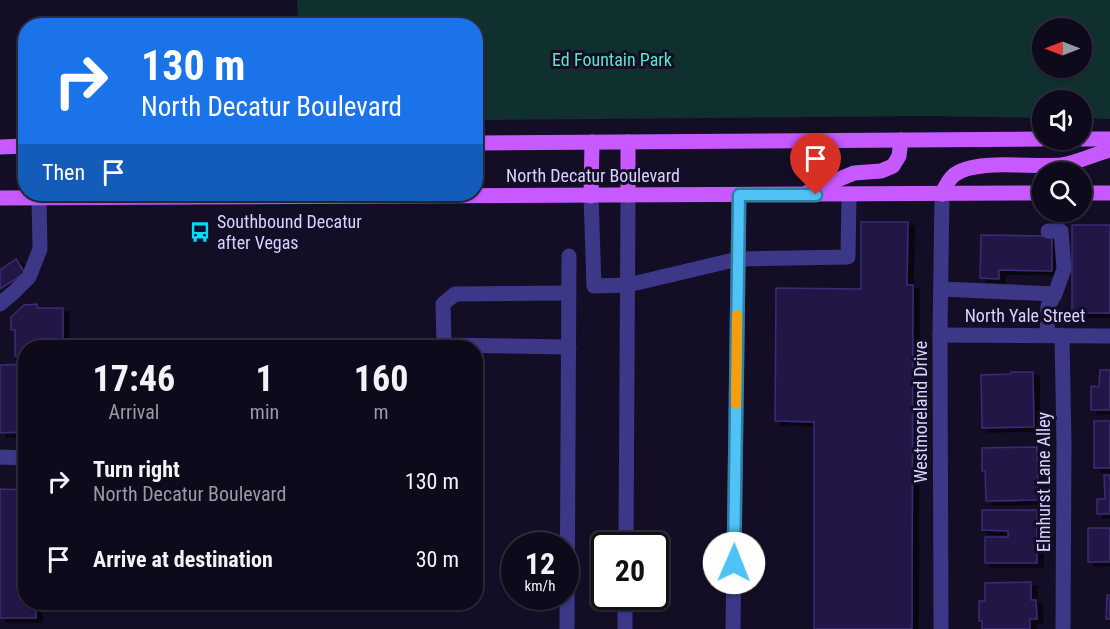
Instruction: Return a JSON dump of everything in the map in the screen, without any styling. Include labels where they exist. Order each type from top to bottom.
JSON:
[{"type":"main road","name":"North Decatur Boulevard","points":[[483,143],[1032,139]]},
{"type":"main road","points":[[1092,139],[1110,139]]},
{"type":"main road","points":[[800,195],[854,173],[881,171],[892,166],[899,156],[901,140]]},
{"type":"main road","points":[[591,196],[592,142]]},
{"type":"main road","points":[[628,142],[628,195]]},
{"type":"main road","points":[[0,147],[18,146]]},
{"type":"main road","points":[[942,194],[948,181],[956,174],[970,168],[1062,165],[1110,150]]},
{"type":"main road","name":"North Decatur Boulevard","points":[[483,196],[1032,193]]},
{"type":"main road","points":[[1092,193],[1110,193]]},
{"type":"main road","name":"North Decatur Boulevard","points":[[0,198],[18,198]]},
{"type":"street","name":"Westmoreland Drive","points":[[941,629],[942,194]]},
{"type":"street","points":[[626,532],[628,195]]},
{"type":"street","points":[[733,629],[739,195]]},
{"type":"street","points":[[591,196],[594,286],[628,285],[738,259],[848,257],[849,195]]},
{"type":"street","points":[[0,304],[29,277],[40,249],[39,201]]},
{"type":"street","name":"Elmhurst Lane Alley","points":[[1048,231],[1061,231],[1064,269],[1048,306],[1055,335],[1064,446],[1063,629]]},
{"type":"street","points":[[567,629],[569,256]]},
{"type":"street","points":[[940,289],[1055,294]]},
{"type":"street","points":[[444,340],[443,304],[455,294],[568,293]]},
{"type":"street","name":"North Yale Street","points":[[940,335],[1110,336]]},
{"type":"street","points":[[483,346],[568,347]]},
{"type":"street","points":[[0,458],[18,458]]},
{"type":"street","points":[[625,610],[625,629]]},
{"type":"green space","name":"Ed Fountain Park","points":[[297,0],[1110,0],[1110,119],[1092,118],[1092,90],[1032,90],[1032,118],[925,116],[483,120],[483,18],[298,18]]},
{"type":"building","points":[[861,222],[908,222],[907,285],[913,285],[912,629],[814,629],[814,422],[775,421],[776,288],[861,289]]},
{"type":"building","points":[[1072,225],[1110,225],[1110,313],[1072,313]]},
{"type":"building","points":[[981,235],[1052,236],[1052,271],[999,270],[999,279],[980,278]]},
{"type":"building","points":[[16,259],[25,273],[0,289],[0,270]]},
{"type":"building","points":[[37,304],[37,308],[63,308],[63,340],[18,340],[18,356],[15,356],[15,330],[11,330],[11,317],[24,305]]},
{"type":"building","points":[[18,364],[18,432],[0,433],[0,365]]},
{"type":"building","points":[[1100,370],[1110,370],[1110,410],[1091,410],[1091,386],[1099,387]]},
{"type":"building","points":[[1011,372],[1033,372],[1034,427],[982,428],[981,375],[1011,374]]},
{"type":"building","points":[[1094,421],[1110,421],[1110,468],[1094,468]]},
{"type":"building","points":[[1037,447],[1038,500],[986,501],[982,448]]},
{"type":"building","points":[[1104,475],[1110,475],[1110,514],[1097,514],[1097,499],[1105,499]]},
{"type":"building","points":[[0,489],[18,490],[18,610],[36,610],[36,618],[0,618]]},
{"type":"building","points":[[982,510],[1037,510],[1037,563],[985,563],[985,537],[1008,537],[1008,531],[982,530]]},
{"type":"building","points":[[1088,528],[1110,528],[1110,562],[1088,562]]},
{"type":"building","points":[[1031,582],[1031,600],[1036,600],[1037,619],[1030,619],[1030,629],[982,629],[982,621],[979,621],[979,601],[985,601],[985,583]]},
{"type":"building","points":[[1107,595],[1110,595],[1110,619],[1106,619]]},
{"type":"slow traffic","points":[[736,404],[737,315]]},
{"type":"place","name":"Southbound Decatur after Vegas","points":[[200,232]]},
{"type":"route","points":[[734,563],[739,195],[816,195]]}]
